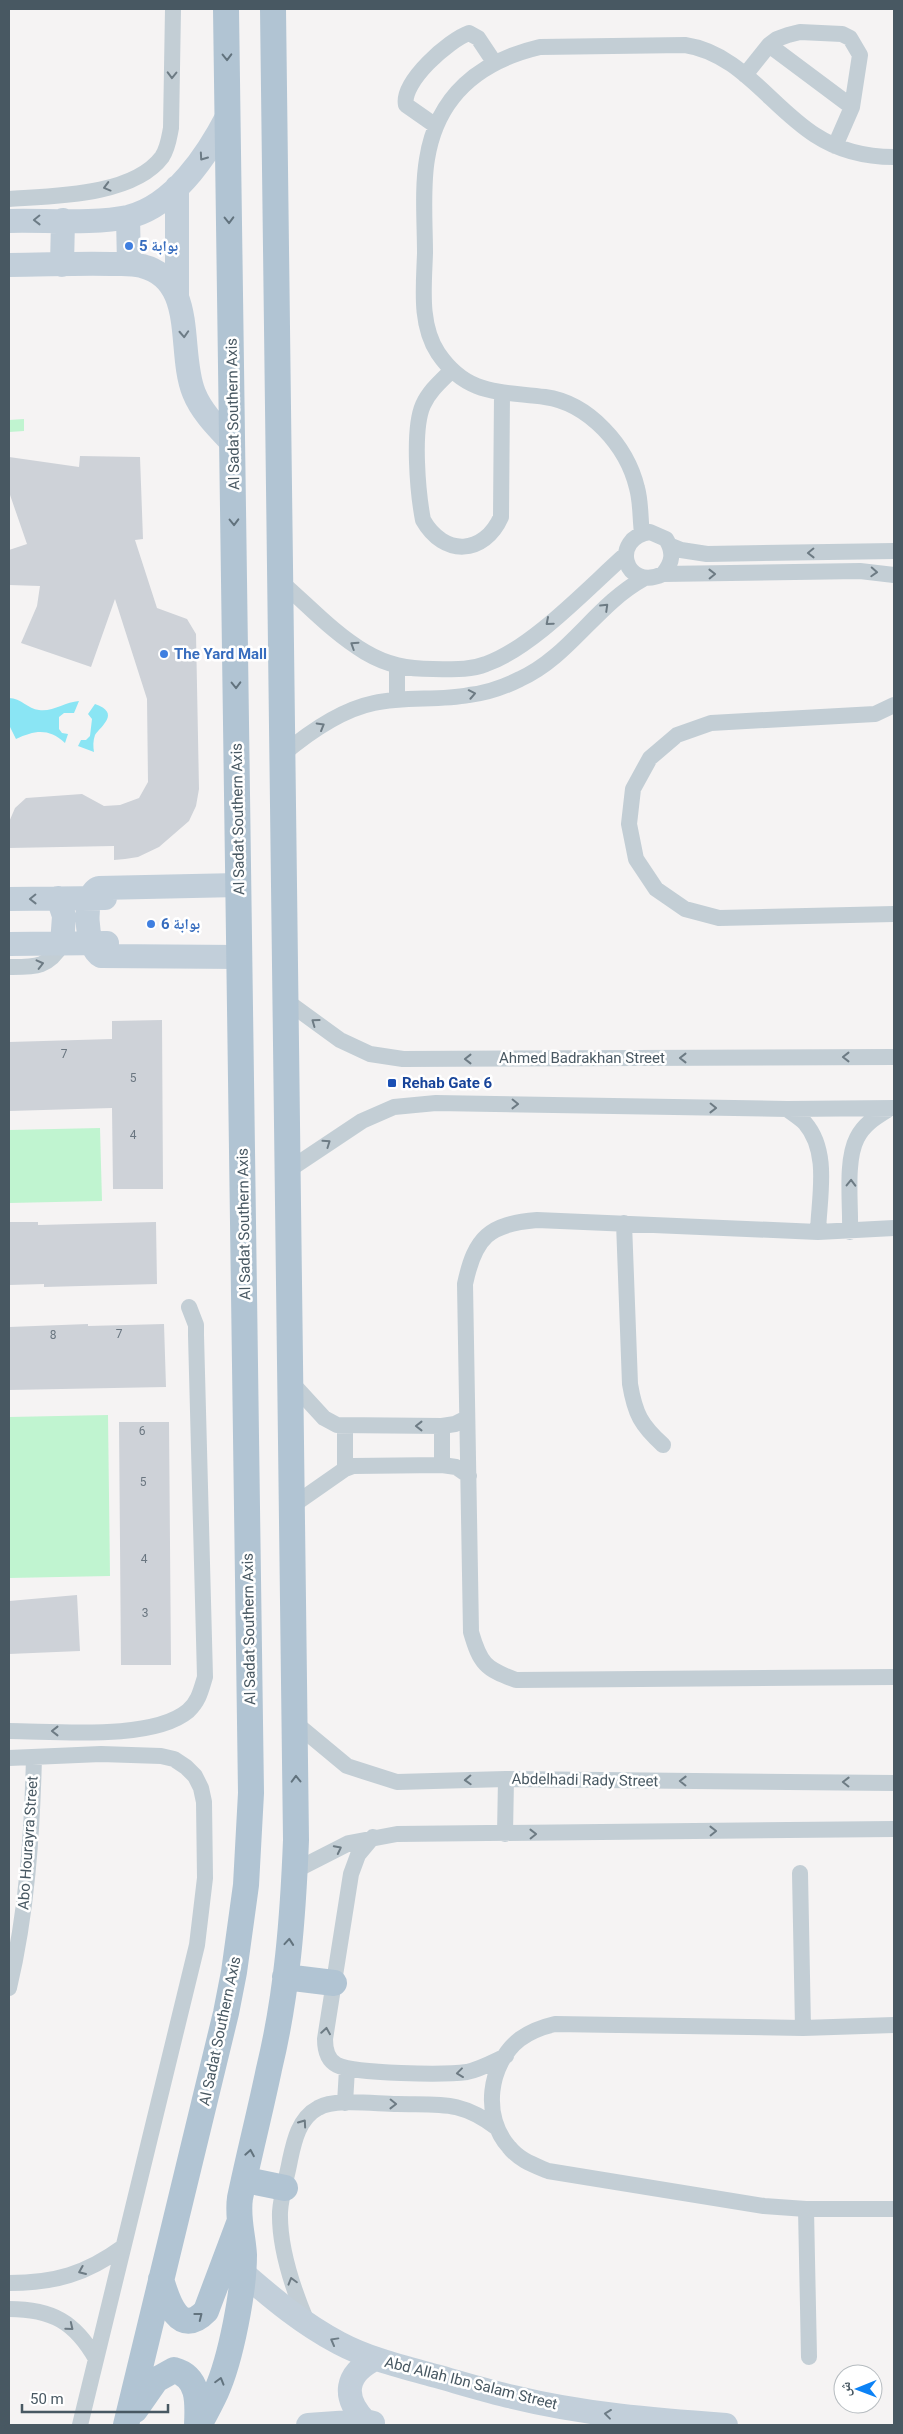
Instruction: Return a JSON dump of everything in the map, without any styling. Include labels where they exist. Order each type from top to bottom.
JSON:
[{"type":"main road","name":"Al Sadat Southern Axis","points":[[126,2425],[226,2013],[240,1932],[249,1839],[250,1765],[240,949],[226,9]]},
{"type":"main road","points":[[198,2425],[217,2390],[227,2356],[242,2272],[244,2255],[239,2223],[240,2200],[246,2180],[255,2125],[270,2069],[285,1977],[294,1871],[292,1506],[273,9]]},
{"type":"main road","points":[[285,1977],[334,1983]]},
{"type":"main road","points":[[246,2180],[285,2188]]},
{"type":"main road","points":[[161,2279],[171,2310],[185,2321],[193,2321],[200,2317],[206,2311],[239,2223]]},
{"type":"main road","points":[[126,2425],[144,2395],[156,2380],[174,2370],[182,2372],[192,2382],[196,2391],[198,2425]]},
{"type":"street","points":[[9,199],[93,191],[123,183],[151,168],[168,145],[171,128],[174,9]]},
{"type":"street","points":[[745,75],[769,45],[777,39],[800,32],[842,34],[850,38],[860,54],[852,107],[835,146]]},
{"type":"street","points":[[436,126],[406,105],[406,95],[421,70],[440,50],[469,33],[478,38],[494,62]]},
{"type":"street","points":[[642,533],[637,488],[628,463],[613,440],[594,420],[572,405],[547,397],[502,394],[471,384],[452,370],[438,352],[428,332],[424,305],[426,161],[436,126],[449,103],[465,84],[494,62],[516,52],[540,47],[685,45],[709,51],[745,75],[814,134],[835,146],[861,154],[894,157]]},
{"type":"street","points":[[769,45],[852,107]]},
{"type":"street","points":[[9,221],[101,220],[128,217],[157,203],[177,187],[208,150],[228,115]]},
{"type":"street","points":[[177,187],[177,295],[183,318],[186,361],[194,395],[210,418],[233,444]]},
{"type":"street","points":[[128,217],[128,264]]},
{"type":"street","points":[[62,220],[62,264]]},
{"type":"street","points":[[9,265],[128,264],[151,268],[161,275],[177,295]]},
{"type":"street","points":[[452,370],[430,392],[423,405],[418,420],[417,440],[423,520],[429,532],[439,541],[451,546],[464,547],[476,545],[496,529],[501,517],[502,394]]},
{"type":"street","points":[[642,533],[659,534],[670,546],[673,556],[670,566],[663,574],[654,579],[643,579],[634,574],[628,565],[626,555],[628,546],[633,538],[642,533]]},
{"type":"street","points":[[670,546],[681,550],[708,554],[894,551]]},
{"type":"street","points":[[280,581],[348,641],[398,668],[469,668],[507,655],[527,642],[626,555]]},
{"type":"street","points":[[663,574],[860,571],[894,575]]},
{"type":"street","points":[[282,755],[303,737],[353,710],[374,703],[397,700],[468,696],[495,689],[545,665],[610,602],[643,579]]},
{"type":"street","points":[[397,700],[398,668]]},
{"type":"street","points":[[445,669],[445,697]]},
{"type":"street","points":[[894,705],[875,714],[711,723],[677,735],[650,758],[633,789],[628,824],[636,859],[656,888],[685,909],[719,918],[894,914]]},
{"type":"street","points":[[91,944],[87,921],[90,898],[95,889],[103,887],[239,890]]},
{"type":"street","points":[[9,967],[40,965],[49,962],[56,956],[62,944],[65,926],[58,898]]},
{"type":"street","points":[[9,899],[90,898]]},
{"type":"street","points":[[9,944],[91,944],[240,949]]},
{"type":"street","name":"Ahmed Badrakhan Street","points":[[285,1000],[340,1040],[370,1054],[403,1059],[894,1057]]},
{"type":"street","points":[[287,1171],[362,1121],[394,1107],[436,1103],[787,1109],[892,1108]]},
{"type":"street","points":[[850,1232],[851,1160],[857,1138],[871,1120],[892,1108]]},
{"type":"street","points":[[787,1109],[805,1122],[816,1141],[821,1160],[818,1232]]},
{"type":"street","points":[[894,1228],[850,1232],[818,1232],[624,1223],[510,1222],[486,1236],[471,1258],[465,1284],[471,1632],[477,1655],[494,1672],[516,1680],[894,1677]]},
{"type":"street","points":[[624,1223],[630,1384],[634,1408],[646,1429],[663,1445]]},
{"type":"street","points":[[9,1731],[102,1731],[151,1728],[170,1721],[188,1711],[200,1697],[204,1677],[196,1335],[189,1307]]},
{"type":"street","points":[[290,1382],[324,1418],[344,1426],[442,1426],[455,1424],[467,1418]]},
{"type":"street","points":[[344,1426],[345,1469]]},
{"type":"street","points":[[442,1426],[442,1464]]},
{"type":"street","points":[[292,1506],[345,1469],[353,1466],[442,1464],[456,1467],[469,1476]]},
{"type":"street","name":"Abdelhadi Rady Street","points":[[294,1722],[347,1766],[397,1782],[506,1779],[894,1783]]},
{"type":"street","points":[[101,1754],[102,1731]]},
{"type":"street","points":[[9,1758],[101,1754],[161,1756],[174,1759],[195,1776],[201,1788],[204,1802],[205,1878],[197,1945],[80,2425]]},
{"type":"street","name":"Abo Hourayra Street","points":[[9,1988],[24,1902],[32,1832],[34,1757]]},
{"type":"street","points":[[505,1834],[506,1779]]},
{"type":"street","points":[[294,1871],[349,1844],[373,1837],[397,1834],[894,1829]]},
{"type":"street","points":[[373,1837],[358,1855],[351,1874],[325,2048],[332,2062],[347,2068],[449,2074],[469,2071],[506,2056]]},
{"type":"street","points":[[800,1873],[803,2028]]},
{"type":"street","points":[[894,2025],[803,2028],[555,2024],[530,2033],[518,2040],[506,2056],[494,2078],[491,2104],[497,2128],[509,2148],[527,2163],[548,2171],[764,2206],[806,2209],[894,2209]]},
{"type":"street","points":[[345,2103],[347,2068]]},
{"type":"street","points":[[309,2326],[300,2305],[286,2259],[280,2212],[293,2144],[304,2122],[318,2108],[328,2104],[446,2105],[465,2108],[482,2116],[497,2128]]},
{"type":"street","points":[[806,2209],[809,2357]]},
{"type":"street","points":[[9,2283],[53,2280],[78,2273],[102,2262],[123,2247]]},
{"type":"street","name":"Abd Allah Ibn Salam Street","points":[[242,2272],[281,2307],[309,2326],[341,2344],[375,2359],[541,2403],[651,2420],[726,2425]]},
{"type":"street","points":[[9,2309],[28,2309],[49,2313],[69,2324],[85,2340],[96,2360]]},
{"type":"street","points":[[372,2423],[354,2409],[349,2394],[352,2379],[361,2366],[375,2359]]},
{"type":"street","points":[[308,2425],[372,2423]]},
{"type":"green space","points":[[24,419],[24,431],[9,432],[9,420]]},
{"type":"green space","points":[[100,1128],[102,1201],[9,1203],[9,1130]]},
{"type":"green space","points":[[108,1415],[110,1576],[9,1578],[9,1417]]},
{"type":"water","points":[[9,698],[13,698],[31,708],[44,710],[79,701],[74,713],[64,713],[59,717],[59,729],[62,733],[68,734],[65,743],[53,735],[42,732],[36,732],[16,739],[9,725]]},
{"type":"water","points":[[95,704],[107,711],[108,715],[104,724],[95,735],[94,752],[78,746],[81,740],[86,740],[90,736],[92,719],[88,714]]},
{"type":"building","name":"The Yard Mall","points":[[80,456],[140,457],[143,539],[135,540],[157,608],[187,619],[196,634],[199,789],[196,806],[189,821],[159,847],[138,857],[125,859],[114,860],[114,846],[9,848],[9,822],[15,808],[26,798],[82,794],[104,806],[120,805],[139,798],[148,782],[147,699],[115,599],[91,667],[21,643],[37,606],[40,586],[9,585],[9,550],[27,544],[9,492],[9,457],[79,467]]},
{"type":"building","points":[[162,1020],[163,1189],[113,1189],[112,1108],[9,1111],[9,1042],[112,1039],[112,1021]]},
{"type":"building","points":[[9,1222],[38,1222],[38,1225],[156,1222],[157,1284],[44,1287],[44,1284],[9,1285]]},
{"type":"building","points":[[88,1324],[88,1326],[164,1324],[166,1387],[9,1390],[9,1327]]},
{"type":"building","points":[[119,1422],[169,1422],[171,1665],[121,1665]]},
{"type":"building","points":[[77,1595],[80,1651],[9,1654],[9,1601]]},
{"type":"place","name":"بوابة 5","points":[[129,246]]},
{"type":"place","name":"The Yard Mall","points":[[164,654]]},
{"type":"place","name":"بوابة 6","points":[[151,924]]},
{"type":"place","name":"Rehab Gate 6","points":[[392,1083]]}]
